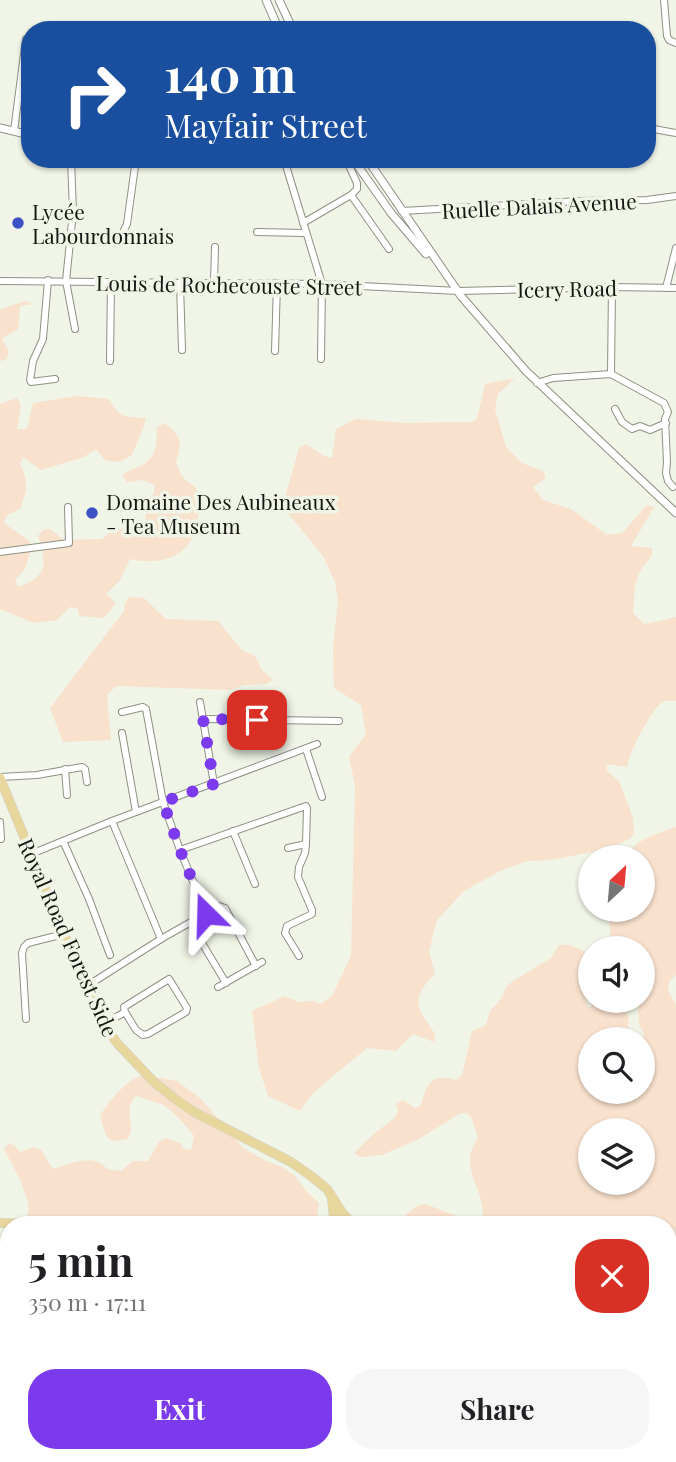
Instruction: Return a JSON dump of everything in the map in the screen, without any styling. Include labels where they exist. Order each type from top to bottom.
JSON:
[{"type":"main road","name":"Royal Road Forest Side","points":[[0,777],[64,934],[104,1024],[117,1043],[154,1082],[194,1112],[291,1162],[319,1182],[347,1216]]},
{"type":"main road","points":[[331,1197],[334,1216]]},
{"type":"street","points":[[266,0],[275,21]]},
{"type":"street","points":[[279,0],[289,21]]},
{"type":"street","points":[[664,0],[667,36],[675,43]]},
{"type":"street","points":[[13,131],[21,74]]},
{"type":"street","points":[[0,128],[21,133]]},
{"type":"street","points":[[656,129],[676,133]]},
{"type":"street","points":[[71,168],[73,212],[66,281],[75,329]]},
{"type":"street","points":[[123,232],[127,224],[136,168]]},
{"type":"street","points":[[287,168],[321,284],[321,359]]},
{"type":"street","points":[[303,223],[357,189],[350,168]]},
{"type":"street","points":[[359,168],[391,213],[450,281]]},
{"type":"street","points":[[373,168],[457,291],[537,383],[676,513]]},
{"type":"street","points":[[351,195],[389,248]]},
{"type":"street","name":"Ruelle Dalais Avenue","points":[[402,211],[647,200],[676,196]]},
{"type":"street","points":[[257,232],[306,233]]},
{"type":"street","points":[[214,283],[215,247]]},
{"type":"street","points":[[666,288],[676,248]]},
{"type":"street","points":[[48,280],[43,339],[33,361],[30,380],[55,379]]},
{"type":"street","name":"Louis de Rochecouste Street","points":[[0,281],[321,284],[457,291]]},
{"type":"street","points":[[110,361],[111,282]]},
{"type":"street","points":[[180,283],[182,350]]},
{"type":"street","points":[[275,351],[277,284]]},
{"type":"street","points":[[611,374],[612,287]]},
{"type":"street","name":"Icery Road","points":[[457,291],[676,288]]},
{"type":"street","points":[[537,383],[611,374],[664,403],[668,412],[665,419],[666,473],[673,487]]},
{"type":"street","points":[[615,409],[622,422],[632,429],[640,426],[650,430],[666,423]]},
{"type":"street","points":[[0,552],[69,542],[68,507]]},
{"type":"street","points":[[200,702],[214,784]]},
{"type":"street","points":[[122,712],[143,707],[146,709],[163,802],[206,914]]},
{"type":"street","points":[[203,719],[339,721]]},
{"type":"street","points":[[122,733],[136,812]]},
{"type":"street","points":[[31,855],[112,821],[317,744]]},
{"type":"street","points":[[306,748],[322,797]]},
{"type":"street","points":[[0,777],[37,775],[84,767],[87,782]]},
{"type":"street","points":[[65,769],[67,795]]},
{"type":"street","points":[[180,850],[306,806],[305,853],[298,877],[312,911],[309,916],[285,929],[299,956]]},
{"type":"street","points":[[112,821],[161,939]]},
{"type":"street","points":[[0,822],[1,839]]},
{"type":"street","points":[[233,831],[247,855],[255,884]]},
{"type":"street","points":[[63,841],[110,955]]},
{"type":"street","points":[[288,848],[306,844]]},
{"type":"street","points":[[87,986],[219,906],[225,908],[259,964],[218,987]]},
{"type":"street","points":[[190,923],[226,983]]},
{"type":"street","points":[[26,1019],[22,953],[24,947],[28,943],[64,934]]},
{"type":"street","points":[[169,979],[187,1008],[186,1012],[143,1035],[136,1030],[125,1012],[124,1007],[169,979]]},
{"type":"street","points":[[104,1024],[125,1012]]},
{"type":"shaded area","points":[[26,301],[33,304],[20,306],[18,329],[2,338],[9,352],[6,360],[0,361],[0,309]]},
{"type":"shaded area","points":[[515,378],[498,394],[495,409],[506,447],[522,463],[543,471],[546,478],[533,487],[543,500],[571,509],[607,535],[622,533],[647,505],[654,507],[631,546],[652,548],[652,556],[636,582],[633,613],[644,624],[676,617],[676,701],[663,702],[656,709],[635,744],[627,767],[607,764],[607,771],[619,781],[633,818],[634,834],[616,845],[578,845],[578,855],[527,861],[498,872],[464,891],[437,920],[429,951],[435,974],[419,997],[420,1010],[435,1034],[434,1042],[413,1034],[396,1051],[367,1048],[314,1092],[300,1111],[268,1096],[259,1068],[252,1011],[285,996],[298,1002],[313,1001],[320,1004],[332,996],[351,956],[355,785],[349,757],[366,734],[361,705],[334,688],[333,646],[338,601],[335,582],[323,556],[287,512],[285,497],[299,448],[306,444],[332,458],[336,429],[356,419],[405,423],[471,422],[477,419],[485,384]]},
{"type":"shaded area","points":[[77,396],[109,399],[123,415],[146,418],[144,426],[132,455],[119,462],[105,460],[96,449],[84,457],[41,470],[23,457],[20,464],[26,481],[24,496],[20,509],[7,515],[4,523],[32,546],[25,569],[15,580],[18,587],[35,579],[43,568],[43,554],[38,536],[43,530],[50,529],[64,540],[102,539],[113,529],[142,531],[146,526],[145,504],[154,493],[155,485],[142,480],[127,482],[122,476],[149,460],[156,445],[157,427],[164,423],[179,440],[176,462],[180,472],[198,493],[196,528],[185,548],[176,555],[155,561],[130,559],[120,580],[106,594],[116,603],[104,618],[79,616],[78,609],[70,607],[57,620],[34,623],[0,609],[0,404],[17,398],[21,404],[17,429],[27,429],[33,403]]},
{"type":"shaded area","points":[[130,597],[144,598],[166,619],[218,621],[242,650],[255,656],[262,670],[273,680],[267,684],[244,685],[230,690],[116,686],[107,695],[111,740],[63,742],[50,708],[124,611],[125,603]]},
{"type":"shaded area","points":[[676,827],[676,975],[668,986],[676,1006],[676,1216],[483,1216],[470,1162],[478,1137],[471,1117],[466,1113],[459,1114],[419,1139],[382,1155],[360,1157],[354,1153],[395,1118],[398,1111],[396,1104],[403,1100],[415,1108],[421,1105],[432,1081],[441,1078],[456,1080],[462,1075],[472,1031],[486,1025],[490,1011],[507,986],[551,958],[559,945],[578,949],[578,1013],[626,1013],[629,1017],[628,1027],[578,1027],[578,1104],[655,1104],[655,1027],[640,1027],[639,1013],[655,1013],[655,936],[611,936],[609,922],[655,922],[655,845],[637,845]]},
{"type":"shaded area","points":[[143,1075],[177,1081],[201,1099],[243,1148],[294,1175],[319,1203],[317,1216],[27,1216],[28,1202],[4,1149],[9,1143],[20,1152],[34,1147],[41,1150],[53,1169],[89,1160],[102,1164],[107,1169],[121,1171],[133,1161],[148,1161],[159,1142],[166,1138],[180,1143],[184,1149],[191,1150],[194,1136],[179,1118],[161,1104],[139,1096],[131,1103],[131,1128],[127,1139],[112,1141],[106,1136],[100,1115],[113,1097]]},
{"type":"shaded area","points":[[425,1204],[455,1216],[406,1216],[416,1207]]},
{"type":"place","name":"Lycée Labourdonnais","points":[[18,223]]},
{"type":"place","name":"Domaine Des Aubineaux - Tea Museum","points":[[92,513]]},
{"type":"route","points":[[206,914],[163,802],[214,784],[203,719],[257,720]]}]
